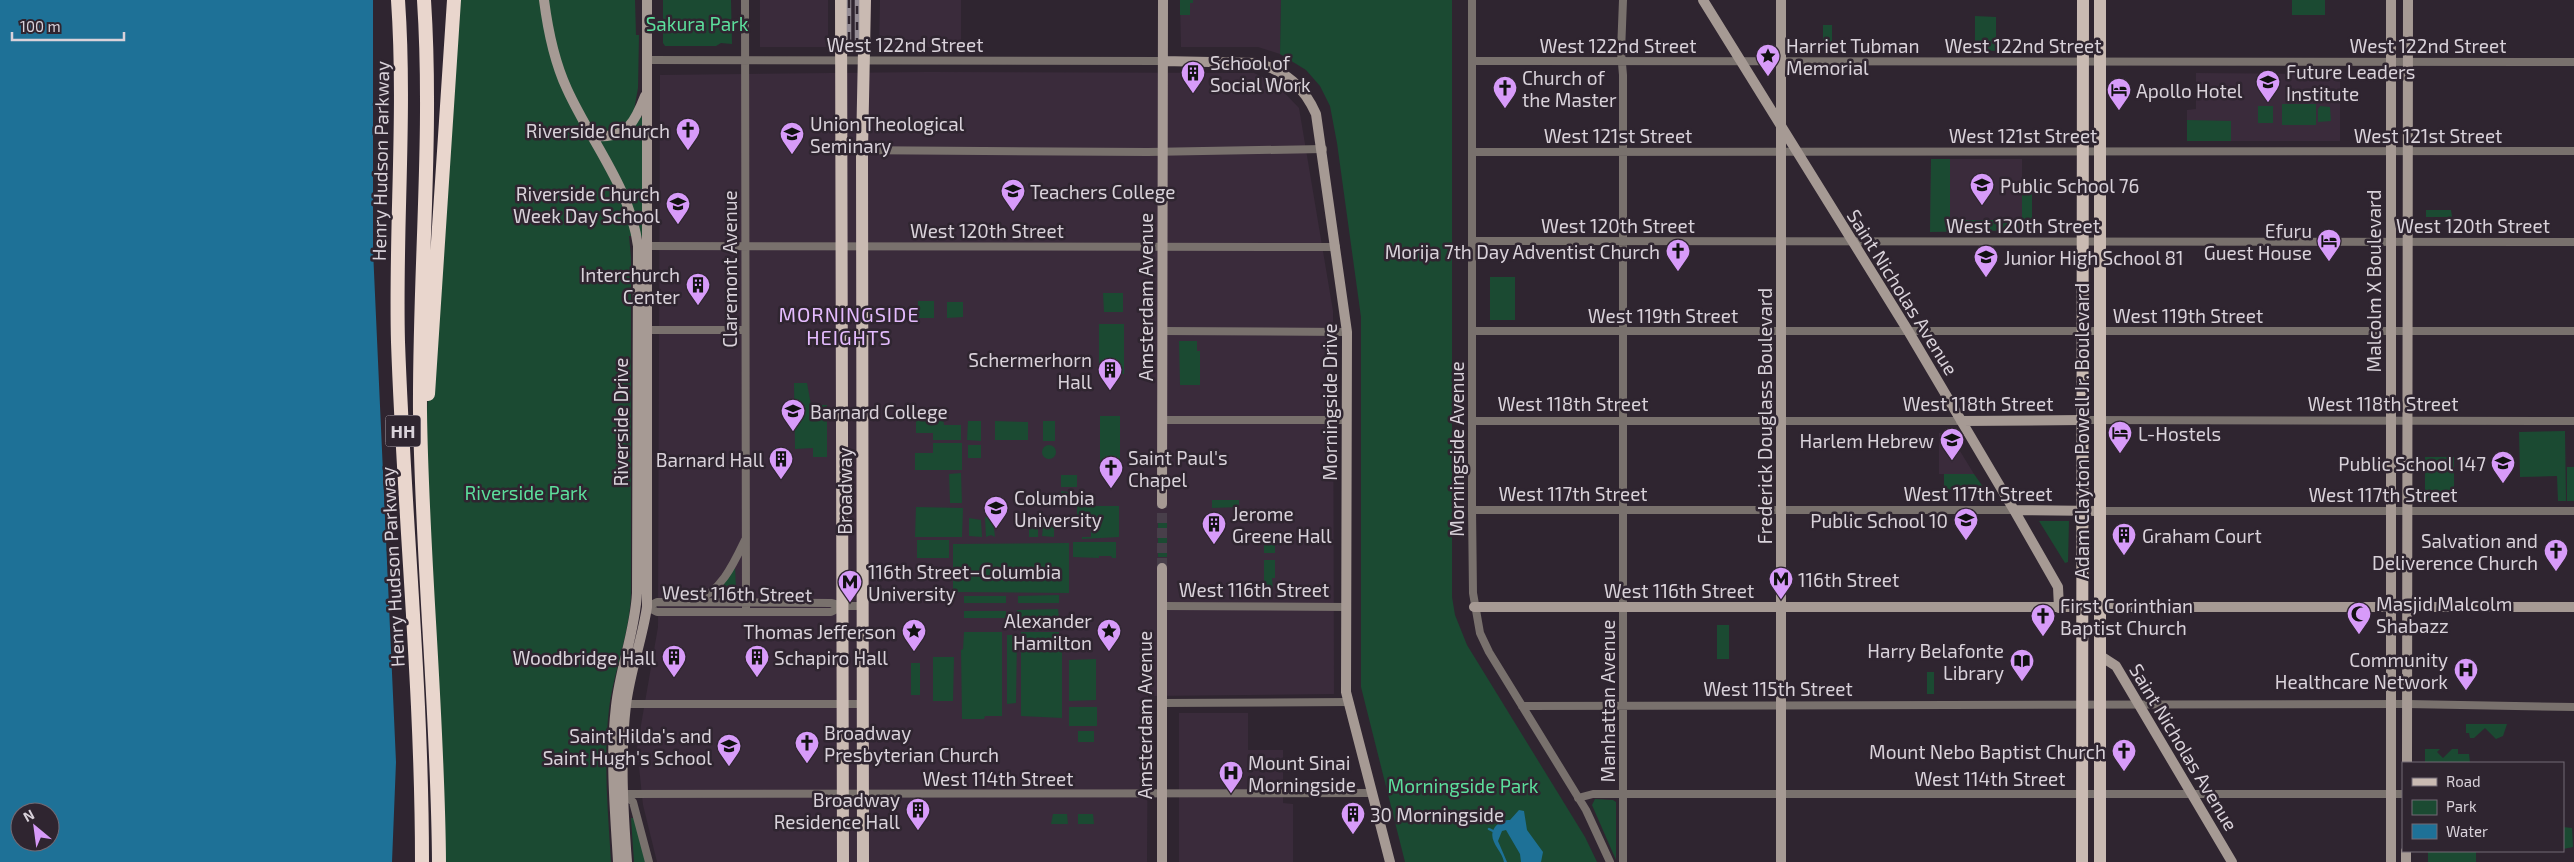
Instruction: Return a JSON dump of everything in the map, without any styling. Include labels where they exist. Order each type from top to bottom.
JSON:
[{"type":"highway","name":"Henry Hudson Parkway","points":[[398,0],[402,70],[397,260],[399,350],[418,707],[422,862]]},
{"type":"highway","name":"Henry Hudson Parkway","points":[[424,0],[428,67],[420,322],[422,482],[434,693],[439,862]]},
{"type":"highway","points":[[422,482],[451,71],[454,0]]},
{"type":"main road","name":"Riverside Drive","points":[[544,0],[550,41],[567,90],[627,199],[642,246],[647,330],[642,607],[621,704],[618,862]]},
{"type":"main road","name":"Riverside Drive","points":[[642,607],[642,246],[647,92],[647,0]]},
{"type":"main road","name":"Broadway","points":[[841,0],[843,862]]},
{"type":"main road","name":"Broadway","points":[[864,862],[862,328],[864,246],[862,150],[865,0]]},
{"type":"main road","name":"Amsterdam Avenue","points":[[1162,504],[1163,0]]},
{"type":"main road","name":"Saint Nicholas Avenue","points":[[1703,0],[1907,330],[2014,510],[2058,586],[2059,608]]},
{"type":"main road","name":"Frederick Douglass Boulevard","points":[[1781,0],[1782,862]]},
{"type":"main road","name":"Adam Clayton Powell Jr. Boulevard","points":[[2082,862],[2083,0]]},
{"type":"main road","name":"Adam Clayton Powell Jr. Boulevard","points":[[2100,0],[2100,862]]},
{"type":"main road","name":"Malcolm X Boulevard","points":[[2391,0],[2391,862]]},
{"type":"main road","name":"Malcolm X Boulevard","points":[[2407,762],[2408,0]]},
{"type":"main road","name":"Morningside Drive","points":[[1163,61],[1257,63],[1280,71],[1295,82],[1311,102],[1319,124],[1347,332],[1346,686],[1390,862]]},
{"type":"main road","points":[[587,127],[599,136],[623,132],[632,124],[647,92]]},
{"type":"main road","points":[[842,328],[862,328]]},
{"type":"main road","points":[[843,420],[862,420]]},
{"type":"main road","name":"West 118th Street","points":[[1961,421],[2082,420]]},
{"type":"main road","name":"West 117th Street","points":[[2014,510],[2100,511]]},
{"type":"main road","name":"Amsterdam Avenue","points":[[1162,568],[1162,862]]},
{"type":"main road","name":"West 116th Street","points":[[1474,607],[2574,607]]},
{"type":"main road","name":"Saint Nicholas Avenue","points":[[2100,655],[2113,662],[2232,862]]},
{"type":"main road","name":"Riverside Drive","points":[[619,795],[628,862]]},
{"type":"street","name":"Claremont Avenue","points":[[745,0],[746,612]]},
{"type":"street","name":"Morningside Avenue","points":[[1472,0],[1472,510],[1474,607],[1478,627],[1485,645],[1578,798],[1610,862]]},
{"type":"street","name":"Manhattan Avenue","points":[[1623,0],[1623,862]]},
{"type":"street","name":"West 122nd Street","points":[[647,60],[1163,61]]},
{"type":"street","name":"West 122nd Street","points":[[1472,61],[2574,62]]},
{"type":"street","points":[[842,150],[1163,151],[1323,149]]},
{"type":"street","name":"West 121st Street","points":[[1472,152],[2574,151]]},
{"type":"street","name":"West 120th Street","points":[[1472,241],[2574,242]]},
{"type":"street","name":"West 120th Street","points":[[642,246],[1336,246]]},
{"type":"street","points":[[647,330],[745,330]]},
{"type":"street","points":[[1162,330],[1347,332]]},
{"type":"street","name":"West 119th Street","points":[[1472,331],[2574,331]]},
{"type":"street","points":[[1162,420],[1346,420]]},
{"type":"street","name":"West 118th Street","points":[[2082,420],[2574,421]]},
{"type":"street","name":"West 118th Street","points":[[1472,421],[1961,421]]},
{"type":"street","name":"West 117th Street","points":[[1472,510],[2014,510]]},
{"type":"street","name":"West 117th Street","points":[[2100,511],[2574,511]]},
{"type":"street","name":"Claremont Avenue","points":[[689,602],[700,599],[720,582],[746,538]]},
{"type":"street","name":"West 116th Street","points":[[642,607],[657,602],[832,603],[843,606],[863,606]]},
{"type":"street","name":"West 116th Street","points":[[642,607],[657,612],[831,612],[843,606]]},
{"type":"street","name":"West 116th Street","points":[[1162,606],[1347,606]]},
{"type":"street","points":[[1162,703],[1349,702]]},
{"type":"street","points":[[621,704],[864,704]]},
{"type":"street","name":"West 115th Street","points":[[1522,706],[1623,704],[2407,704],[2574,707]]},
{"type":"street","name":"West 114th Street","points":[[619,795],[1372,793]]},
{"type":"street","name":"West 114th Street","points":[[1578,798],[1593,794],[2402,794]]},
{"type":"street","points":[[619,795],[633,802],[649,862]]},
{"type":"shaded area","points":[[760,0],[828,0],[828,47],[760,47]]},
{"type":"shaded area","points":[[880,0],[961,0],[961,46],[879,49]]},
{"type":"shaded area","points":[[1180,0],[1281,0],[1280,54],[1258,47],[1181,47]]},
{"type":"shaded area","name":"Columbia University","points":[[927,72],[1254,73],[1275,83],[1299,108],[1333,311],[1334,694],[1148,696],[1147,862],[657,862],[643,805],[637,748],[658,627],[660,75]]},
{"type":"shaded area","name":"Future Leaders Institute","points":[[2196,73],[2340,74],[2340,141],[2187,141],[2187,110],[2196,109]]},
{"type":"shaded area","name":"Public School 76","points":[[1931,159],[2022,159],[2022,192],[2032,192],[2032,230],[1930,232]]},
{"type":"shaded area","name":"Harlem Hebrew","points":[[1939,433],[1949,433],[1974,474],[1939,474]]},
{"type":"shaded area","name":"Mount Sinai Morningside","points":[[1179,713],[1248,713],[1248,750],[1283,750],[1283,803],[1293,804],[1293,862],[1179,862]]},
{"type":"green space","name":"Riverside Park","points":[[460,0],[635,0],[636,35],[639,35],[638,88],[633,116],[644,117],[643,237],[629,236],[631,257],[631,593],[628,623],[611,694],[607,728],[607,786],[611,862],[439,862],[422,482],[451,71],[459,29]]},
{"type":"green space","name":"Sakura Park","points":[[663,0],[731,0],[732,44],[721,43],[716,46],[665,46],[663,43]]},
{"type":"green space","points":[[1180,0],[1193,0],[1193,3],[1190,3],[1190,15],[1180,15]]},
{"type":"green space","name":"Morningside Park","points":[[1281,0],[1452,0],[1452,597],[1455,615],[1467,645],[1585,837],[1597,862],[1405,862],[1361,687],[1361,317],[1337,143],[1330,106],[1320,86],[1306,70],[1280,54]]},
{"type":"green space","points":[[2292,0],[2325,0],[2325,15],[2292,15]]},
{"type":"green space","points":[[1975,16],[1996,17],[1996,51],[1975,50]]},
{"type":"green space","points":[[1823,25],[1832,25],[1832,50],[1823,50]]},
{"type":"green space","points":[[2282,104],[2316,104],[2316,125],[2282,125]]},
{"type":"green space","points":[[2258,106],[2273,106],[2273,123],[2258,123]]},
{"type":"green space","points":[[2320,106],[2330,107],[2331,121],[2318,122],[2318,109]]},
{"type":"green space","points":[[2187,120],[2231,121],[2231,141],[2187,141]]},
{"type":"green space","points":[[1931,159],[1950,159],[1950,220],[2022,220],[2022,192],[2032,192],[2032,230],[1930,232]]},
{"type":"green space","points":[[2426,210],[2451,210],[2452,217],[2426,217]]},
{"type":"green space","points":[[1490,277],[1515,277],[1515,320],[1490,320]]},
{"type":"green space","points":[[1103,293],[1123,293],[1123,312],[1104,312]]},
{"type":"green space","points":[[918,301],[934,301],[934,318],[918,318]]},
{"type":"green space","points":[[947,302],[963,302],[963,317],[947,318]]},
{"type":"green space","points":[[1099,324],[1124,324],[1124,374],[1099,374]]},
{"type":"green space","points":[[1179,341],[1197,341],[1197,351],[1200,351],[1200,385],[1180,385]]},
{"type":"green space","points":[[794,383],[807,383],[811,405],[827,405],[827,457],[813,457],[813,448],[795,449]]},
{"type":"green space","points":[[1100,416],[1120,416],[1120,473],[1100,473]]},
{"type":"green space","points":[[943,417],[944,425],[961,425],[961,440],[933,440],[933,433],[916,433],[916,418]]},
{"type":"green space","points":[[968,421],[981,421],[981,441],[967,440]]},
{"type":"green space","points":[[995,421],[1028,422],[1028,440],[995,440]]},
{"type":"green space","points":[[1043,421],[1055,421],[1055,441],[1043,441]]},
{"type":"green space","points":[[2565,431],[2566,501],[2558,501],[2557,476],[2520,477],[2519,432]]},
{"type":"green space","points":[[933,443],[962,443],[962,470],[915,470],[915,453],[933,453]]},
{"type":"green space","points":[[968,445],[981,445],[981,458],[968,458]]},
{"type":"green space","points":[[1049,445],[1054,447],[1056,452],[1054,457],[1049,459],[1044,457],[1042,452],[1044,447]]},
{"type":"green space","points":[[2425,457],[2454,457],[2454,500],[2425,500]]},
{"type":"green space","points":[[2567,467],[2574,467],[2574,501],[2567,501]]},
{"type":"green space","points":[[961,473],[962,503],[950,503],[949,474]]},
{"type":"green space","points":[[1944,474],[1974,474],[1986,491],[1944,490]]},
{"type":"green space","points":[[1061,475],[1077,475],[1077,487],[1061,487]]},
{"type":"green space","points":[[1061,491],[1076,493],[1077,505],[1063,505]]},
{"type":"green space","points":[[1212,500],[1239,500],[1239,507],[1212,508]]},
{"type":"green space","points":[[1077,506],[1119,506],[1119,537],[1082,539],[1082,537],[1091,537],[1091,523],[1088,517],[1077,516]]},
{"type":"green space","points":[[916,507],[963,508],[962,537],[915,537]]},
{"type":"green space","points":[[992,512],[995,537],[991,535],[986,537],[985,518]]},
{"type":"green space","points":[[1034,514],[1038,518],[1038,537],[1029,537],[1029,523],[1034,523]]},
{"type":"green space","points":[[1158,514],[1167,514],[1167,557],[1158,557]]},
{"type":"green space","points":[[969,518],[981,520],[982,537],[969,536]]},
{"type":"green space","points":[[1044,519],[1054,519],[1054,537],[1042,536]]},
{"type":"green space","points":[[2039,521],[2069,521],[2068,562],[2065,563]]},
{"type":"green space","points":[[1261,534],[1275,534],[1275,553],[1264,553],[1264,540],[1261,539]]},
{"type":"green space","points":[[917,540],[949,540],[949,558],[917,558]]},
{"type":"green space","points":[[1073,542],[1116,542],[1116,558],[1111,556],[1099,556],[1099,558],[1073,557]]},
{"type":"green space","points":[[1069,543],[1069,593],[953,592],[953,544]]},
{"type":"green space","points":[[1264,560],[1275,560],[1275,578],[1272,578],[1273,590],[1260,590],[1260,583],[1264,582]]},
{"type":"green space","points":[[735,566],[736,590],[720,590],[719,589]]},
{"type":"green space","points":[[1059,595],[1059,603],[1018,603],[1018,596]]},
{"type":"green space","points":[[964,596],[1006,596],[1006,603],[964,603]]},
{"type":"green space","points":[[1058,609],[1059,617],[1018,618],[1017,610]]},
{"type":"green space","points":[[964,611],[1006,611],[1006,618],[964,618]]},
{"type":"green space","points":[[1717,625],[1729,625],[1729,659],[1717,659]]},
{"type":"green space","points":[[964,632],[1002,632],[1002,716],[985,716],[984,719],[962,719],[961,650],[963,649]]},
{"type":"green space","points":[[1021,632],[1059,632],[1059,650],[1062,650],[1062,718],[1021,716]]},
{"type":"green space","points":[[1007,635],[1017,635],[1016,703],[1007,704]]},
{"type":"green space","points":[[933,657],[954,657],[953,701],[933,701]]},
{"type":"green space","points":[[1096,659],[1096,700],[1069,701],[1069,660]]},
{"type":"green space","points":[[911,663],[920,663],[920,695],[911,695]]},
{"type":"green space","points":[[1927,672],[1934,672],[1934,694],[1927,694]]},
{"type":"green space","points":[[1069,707],[1097,707],[1097,726],[1069,726]]},
{"type":"green space","points":[[2466,724],[2507,724],[2503,736],[2496,739],[2485,728],[2474,738],[2470,738],[2469,733],[2466,733]]},
{"type":"green space","points":[[1078,731],[1094,731],[1094,742],[1078,742]]},
{"type":"green space","points":[[2425,749],[2440,749],[2437,752],[2443,758],[2452,749],[2458,749],[2458,754],[2469,754],[2470,762],[2425,762]]},
{"type":"green space","points":[[1595,799],[1613,800],[1616,802],[1616,860],[1592,805]]},
{"type":"green space","points":[[1053,814],[1067,814],[1068,824],[1051,824]]},
{"type":"green space","points":[[1078,814],[1093,814],[1094,824],[1078,824]]},
{"type":"green space","points":[[631,818],[634,818],[647,862],[634,862]]},
{"type":"green space","points":[[2564,827],[2572,828],[2573,847],[2564,849]]},
{"type":"green space","points":[[2428,852],[2476,852],[2476,862],[2428,862]]},
{"type":"water","points":[[0,0],[373,0],[373,250],[396,762],[392,862],[0,862]]},
{"type":"water","points":[[1519,810],[1524,811],[1527,830],[1543,852],[1541,862],[1521,862],[1520,854],[1506,830],[1502,831],[1498,841],[1507,862],[1504,862],[1493,841],[1492,836],[1495,827],[1506,820],[1510,820]]},
{"type":"waterway","points":[[1489,829],[1493,831]]},
{"type":"tunnel","points":[[1162,504],[1162,568]]},
{"type":"railway","points":[[849,0],[849,47]]},
{"type":"railway","points":[[857,0],[857,46]]},
{"type":"place","name":"Harriet Tubman Memorial","points":[[1768,77]]},
{"type":"place","name":"School of Social Work","points":[[1193,94]]},
{"type":"place","name":"Future Leaders Institute","points":[[2268,103]]},
{"type":"place","name":"Church of the Master","points":[[1505,109]]},
{"type":"place","name":"Apollo Hotel","points":[[2119,111]]},
{"type":"place","name":"Riverside Church","points":[[688,151]]},
{"type":"place","name":"Union Theological Seminary","points":[[792,155]]},
{"type":"place","name":"Public School 76","points":[[1982,206]]},
{"type":"place","name":"Teachers College","points":[[1013,212]]},
{"type":"place","name":"Riverside Church Week Day School","points":[[678,225]]},
{"type":"place","name":"Efuru Guest House","points":[[2329,262]]},
{"type":"place","name":"Morija 7th Day Adventist Church","points":[[1678,272]]},
{"type":"place","name":"Junior High School 81","points":[[1986,278]]},
{"type":"place","name":"Interchurch Center","points":[[698,306]]},
{"type":"place","name":"Schermerhorn Hall","points":[[1110,391]]},
{"type":"place","name":"Barnard College","points":[[793,432]]},
{"type":"place","name":"L-Hostels","points":[[2120,454]]},
{"type":"place","name":"Harlem Hebrew","points":[[1952,461]]},
{"type":"place","name":"Barnard Hall","points":[[781,480]]},
{"type":"place","name":"Public School 147","points":[[2503,484]]},
{"type":"place","name":"Saint Paul's Chapel","points":[[1111,489]]},
{"type":"place","name":"Columbia University","points":[[996,529]]},
{"type":"place","name":"Public School 10","points":[[1966,541]]},
{"type":"place","name":"Jerome Greene Hall","points":[[1214,545]]},
{"type":"place","name":"Graham Court","points":[[2124,556]]},
{"type":"place","name":"Salvation and Deliverence Church","points":[[2556,572]]},
{"type":"place","name":"116th Street","points":[[1781,600]]},
{"type":"place","name":"116th Street–Columbia University","points":[[850,603]]},
{"type":"place","name":"Masjid Malcolm Shabazz","points":[[2359,635]]},
{"type":"place","name":"First Corinthian Baptist Church","points":[[2043,637]]},
{"type":"place","name":"Thomas Jefferson","points":[[914,652]]},
{"type":"place","name":"Alexander Hamilton","points":[[1109,652]]},
{"type":"place","name":"Woodbridge Hall","points":[[674,678]]},
{"type":"place","name":"Schapiro Hall","points":[[757,678]]},
{"type":"place","name":"Harry Belafonte Library","points":[[2022,682]]},
{"type":"place","name":"Community Healthcare Network","points":[[2466,691]]},
{"type":"place","name":"Broadway Presbyterian Church","points":[[807,764]]},
{"type":"place","name":"Saint Hilda's and Saint Hugh's School","points":[[729,767]]},
{"type":"place","name":"Mount Nebo Baptist Church","points":[[2124,772]]},
{"type":"place","name":"Mount Sinai Morningside","points":[[1231,794]]},
{"type":"place","name":"Broadway Residence Hall","points":[[918,831]]},
{"type":"place","name":"30 Morningside","points":[[1353,835]]},
{"type":"district","name":"MORNINGSIDE HEIGHTS","points":[[849,326]]}]
